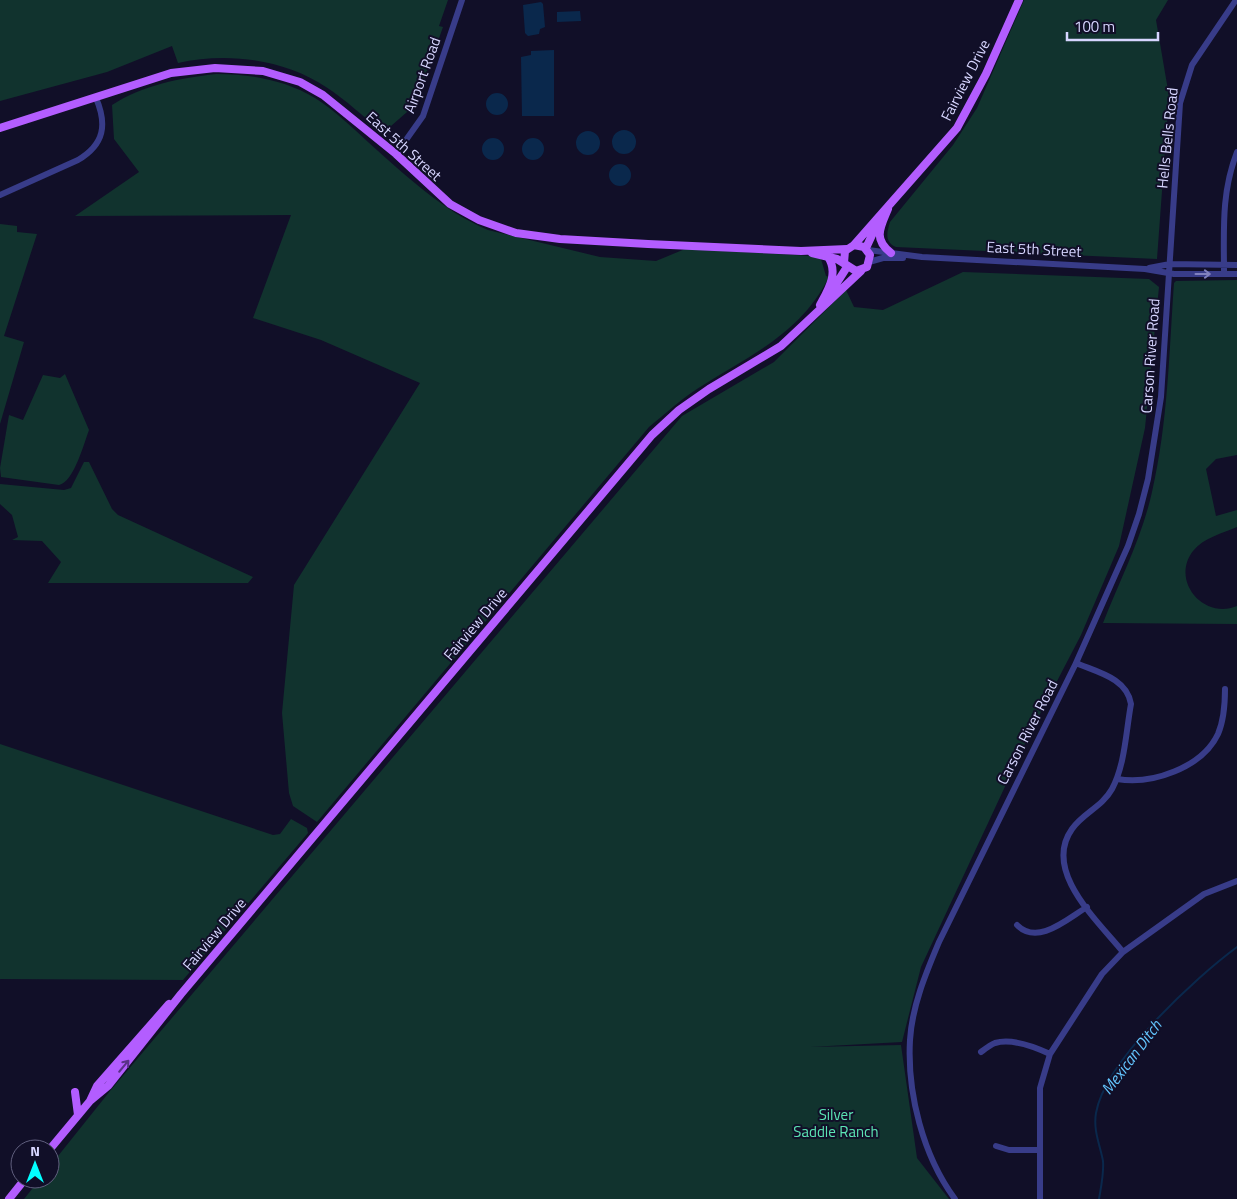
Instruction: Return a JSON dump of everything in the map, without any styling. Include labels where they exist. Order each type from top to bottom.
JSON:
[{"type":"main road","name":"Fairview Drive","points":[[850,247],[952,136],[986,74],[1019,0]]},
{"type":"main road","name":"East 5th Street","points":[[0,128],[171,73],[195,69],[234,68],[263,71],[300,82],[323,95],[396,154],[450,204],[479,220],[516,233],[560,239],[801,251],[850,247]]},
{"type":"main road","name":"Fairview Drive","points":[[867,249],[888,207]]},
{"type":"main road","points":[[888,207],[879,239],[881,245],[891,253]]},
{"type":"main road","points":[[850,247],[867,249],[869,262],[860,271],[853,271],[846,265],[844,256],[850,247]]},
{"type":"main road","name":"East 5th Street","points":[[801,251],[828,257],[846,265]]},
{"type":"main road","points":[[819,310],[833,274],[833,266],[828,257]]},
{"type":"main road","name":"Fairview Drive","points":[[819,310],[846,265]]},
{"type":"main road","name":"Fairview Drive","points":[[58,1139],[90,1101],[98,1084],[160,1014],[181,994],[652,435],[686,404],[781,346],[860,271]]},
{"type":"main road","points":[[75,1092],[78,1115]]},
{"type":"main road","points":[[9,1199],[17,1189]]},
{"type":"street","name":"Airport Road","points":[[396,154],[423,116],[462,0]]},
{"type":"street","name":"Hells Bells Road","points":[[1170,264],[1175,162],[1184,86],[1192,66],[1236,0]]},
{"type":"street","points":[[0,195],[78,160],[90,152],[98,142],[103,129],[102,112],[96,98]]},
{"type":"street","points":[[1224,274],[1226,185],[1237,152]]},
{"type":"street","name":"East 5th Street","points":[[867,249],[922,257],[1145,269],[1169,273],[1237,274]]},
{"type":"street","name":"East 5th Street","points":[[869,262],[883,258],[922,257]]},
{"type":"street","name":"East 5th Street","points":[[1145,269],[1170,264],[1237,265]]},
{"type":"street","name":"Carson River Road","points":[[955,1199],[932,1159],[920,1126],[912,1084],[910,1040],[919,993],[955,907],[1076,662],[1128,546],[1148,479],[1161,397],[1170,264]]},
{"type":"street","points":[[1076,662],[1118,681],[1129,693],[1131,704],[1117,779],[1106,799],[1073,827],[1064,850],[1063,866],[1066,875],[1087,907],[1124,952]]},
{"type":"street","points":[[1117,779],[1137,781],[1160,777],[1206,750],[1220,728],[1225,710],[1226,689]]},
{"type":"street","points":[[1040,1199],[1040,1088],[1050,1054],[1102,974],[1124,952],[1204,894],[1237,881]]},
{"type":"street","points":[[1017,925],[1032,933],[1046,931],[1087,907]]},
{"type":"street","points":[[980,1052],[995,1043],[1013,1043],[1030,1046],[1050,1054]]},
{"type":"street","points":[[996,1146],[1009,1150],[1040,1150]]},
{"type":"green space","points":[[0,0],[448,0],[439,26],[443,27],[415,105],[383,133],[333,92],[310,77],[274,64],[255,60],[216,58],[178,63],[172,46],[107,72],[0,101]]},
{"type":"green space","points":[[1024,0],[1168,0],[1156,20],[1169,96],[1157,259],[896,247],[888,240],[887,233],[890,222],[953,145],[977,108]]},
{"type":"green space","points":[[216,74],[242,75],[267,79],[292,87],[315,98],[343,119],[396,167],[440,203],[488,230],[600,257],[656,261],[685,249],[812,256],[821,259],[826,276],[829,277],[817,297],[788,329],[754,354],[691,393],[649,427],[317,822],[293,806],[289,793],[282,713],[294,585],[420,383],[321,340],[253,318],[291,215],[75,216],[139,172],[114,139],[112,105],[149,87]]},
{"type":"green space","points":[[0,224],[17,226],[17,232],[37,234],[4,336],[24,342],[0,424]]},
{"type":"green space","name":"Silver Saddle Ranch","points":[[963,272],[1149,279],[1159,287],[1145,428],[1119,546],[1081,635],[1029,735],[921,967],[902,1042],[810,1047],[901,1045],[917,1158],[949,1199],[24,1199],[32,1189],[60,1189],[60,1154],[110,1091],[682,416],[774,362],[846,290],[854,307],[883,310]]},
{"type":"green space","points":[[1237,280],[1237,455],[1216,459],[1206,469],[1216,516],[1237,510],[1237,527],[1214,536],[1197,546],[1187,563],[1186,574],[1188,585],[1194,595],[1203,603],[1213,608],[1225,609],[1237,606],[1237,624],[1103,623],[1137,542],[1152,492],[1165,414],[1174,283],[1176,281]]},
{"type":"green space","points":[[65,374],[89,430],[74,470],[59,485],[1,477],[0,468],[9,415],[23,420],[43,375],[60,378]]},
{"type":"green space","points":[[84,462],[89,462],[112,509],[118,515],[253,577],[248,583],[48,583],[61,562],[42,541],[12,540],[18,537],[12,515],[0,504],[0,484],[64,490],[71,488]]},
{"type":"green space","points":[[0,744],[273,835],[280,834],[291,819],[307,828],[308,833],[183,980],[0,979]]},
{"type":"water","points":[[541,2],[543,4],[545,27],[540,29],[539,34],[528,36],[525,33],[523,5]]},
{"type":"water","points":[[580,11],[581,21],[557,22],[557,12]]},
{"type":"water","points":[[554,50],[554,116],[522,116],[521,57],[531,55],[531,51]]},
{"type":"water","points":[[497,93],[505,96],[508,104],[505,112],[497,115],[489,112],[486,104],[489,96]]},
{"type":"water","points":[[624,130],[632,134],[636,142],[632,150],[624,154],[616,150],[612,142],[616,134]]},
{"type":"water","points":[[588,131],[596,135],[600,143],[596,151],[588,155],[580,151],[576,143],[580,135]]},
{"type":"water","points":[[493,138],[501,141],[504,149],[501,157],[493,160],[485,157],[482,149],[485,141]]},
{"type":"water","points":[[533,138],[541,141],[544,149],[541,157],[533,160],[525,157],[522,149],[525,141]]},
{"type":"water","points":[[620,164],[628,167],[631,175],[628,183],[620,186],[612,183],[609,175],[612,167]]},
{"type":"waterway","name":"Mexican Ditch","points":[[1099,1199],[1103,1176],[1103,1161],[1095,1119],[1103,1092],[1116,1069],[1154,1022],[1176,999],[1237,947]]}]
